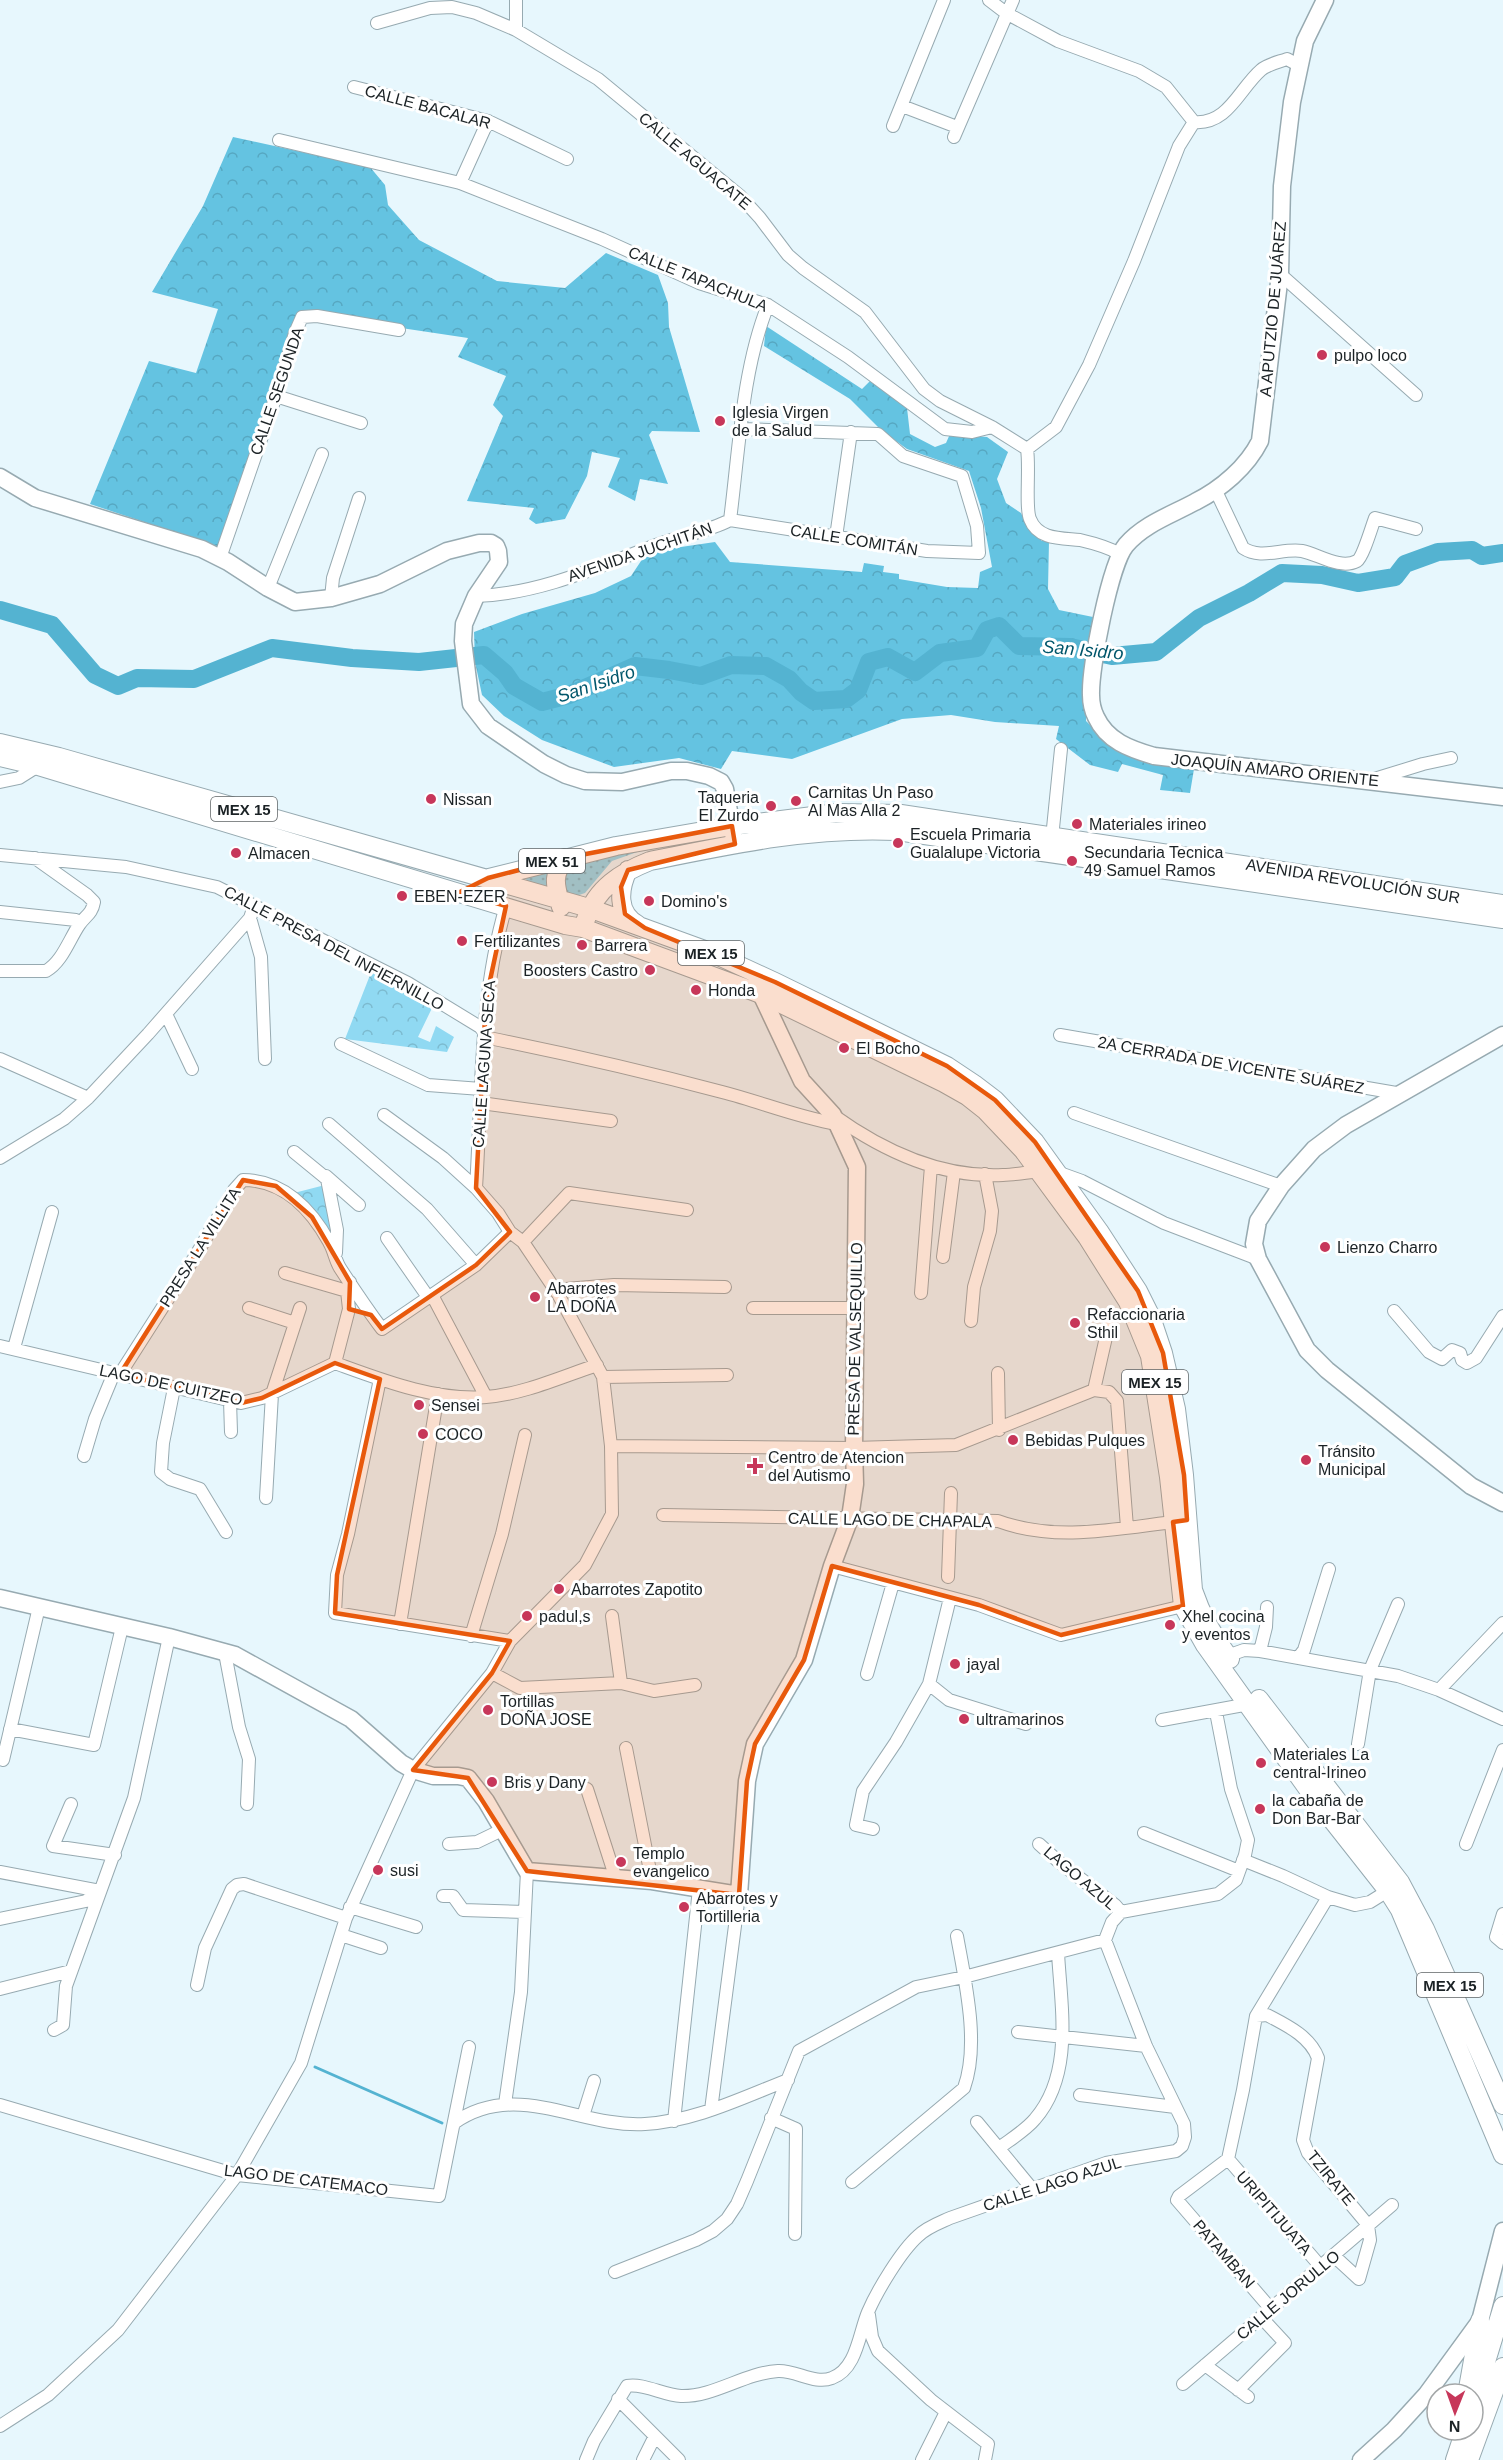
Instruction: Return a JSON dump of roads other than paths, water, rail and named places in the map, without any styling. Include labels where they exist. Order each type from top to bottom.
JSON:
[{"type":"main road","name":"MEX 15","points":[[0,743],[49,754],[559,898],[710,952],[947,1066],[974,1083],[1016,1120],[1035,1142],[1048,1172]]},
{"type":"main road","name":"MEX 15","points":[[0,757],[38,766],[574,927],[761,994],[967,1096],[986,1111],[1023,1150],[1078,1200],[1133,1283],[1151,1317],[1176,1409],[1184,1475],[1180,1521],[1183,1606],[1205,1645],[1310,1792],[1394,1887],[1503,2155]]},
{"type":"main road","name":"AVENIDA REVOLUCIÓN SUR","points":[[460,892],[488,878],[565,858],[733,835],[837,813],[891,814],[1503,904]]},
{"type":"main road","name":"AVENIDA REVOLUCIÓN SUR","points":[[574,927],[608,884],[628,870],[650,861],[733,835],[826,831],[897,831],[1503,919]]},
{"type":"main road","points":[[565,858],[557,868],[555,882],[559,898],[574,927]]},
{"type":"main road","points":[[628,870],[621,887],[622,905],[631,921],[645,928]]},
{"type":"main road","name":"MEX 15","points":[[1180,1521],[1193,1590],[1214,1636],[1425,1929],[1503,2105]]},
{"type":"main road","points":[[1480,2382],[1503,2306]]},
{"type":"main road","points":[[1469,2382],[1480,2321]]},
{"type":"main road","points":[[1469,2460],[1503,2367]]},
{"type":"main road","points":[[1455,2460],[1461,2442]]},
{"type":"street","points":[[516,0],[516,30]]},
{"type":"street","points":[[893,126],[944,0]]},
{"type":"street","points":[[989,0],[1006,13],[1058,41],[1139,71],[1166,87],[1194,122],[1207,123],[1222,116],[1262,68],[1287,59],[1300,66]]},
{"type":"street","points":[[902,106],[955,132],[1013,0]]},
{"type":"street","name":"A APUTZIO DE JUÁREZ","points":[[1120,554],[1127,544],[1146,527],[1197,501],[1215,489],[1244,464],[1260,441],[1280,274],[1282,186],[1292,102],[1305,41],[1325,0]]},
{"type":"street","name":"CALLE AGUACATE","points":[[377,23],[430,8],[452,8],[476,13],[516,30],[598,79],[740,196],[788,255],[821,282],[865,312],[924,388],[940,401],[992,427]]},
{"type":"street","name":"CALLE BACALAR","points":[[354,87],[488,121],[567,159]]},
{"type":"street","points":[[460,183],[488,121]]},
{"type":"street","points":[[1026,448],[1056,427],[1089,365],[1134,261],[1179,146],[1194,122]]},
{"type":"street","name":"CALLE TAPACHULA","points":[[279,140],[460,183],[602,239],[699,283],[768,305],[848,357],[945,429],[972,432],[992,427]]},
{"type":"street","points":[[1280,274],[1416,395]]},
{"type":"street","name":"AVENIDA JUCHITÁN","points":[[476,596],[501,595],[555,582],[604,566],[658,544],[717,527],[730,520],[756,334],[768,305]]},
{"type":"street","name":"CALLE SEGUNDA","points":[[220,558],[302,317],[317,316],[399,330]]},
{"type":"street","points":[[276,396],[361,423]]},
{"type":"street","points":[[992,427],[1026,448],[1029,462],[1030,518],[1036,528],[1054,538],[1081,541],[1120,554]]},
{"type":"street","points":[[742,429],[851,432],[836,537]]},
{"type":"street","name":"CALLE COMITÁN","points":[[730,520],[927,551],[979,553],[977,526],[962,476],[903,456],[878,434],[851,432]]},
{"type":"street","points":[[268,588],[322,453]]},
{"type":"street","points":[[0,477],[35,498],[202,549],[295,602],[331,598],[394,578],[447,551],[480,543],[491,543],[496,546],[499,562],[476,596],[464,624],[463,641],[471,704],[488,726],[526,753],[566,775],[585,781],[622,782],[671,771],[700,772],[721,782],[725,789],[733,835]]},
{"type":"street","points":[[1215,489],[1243,548],[1255,554],[1302,551],[1330,562],[1353,562],[1360,557],[1375,518],[1416,529]]},
{"type":"street","points":[[331,598],[333,578],[359,498]]},
{"type":"street","name":"JOAQUÍN AMARO ORIENTE","points":[[1120,554],[1102,616],[1090,698],[1094,715],[1101,727],[1113,739],[1130,748],[1154,756],[1503,797]]},
{"type":"street","points":[[1052,838],[1061,749]]},
{"type":"street","points":[[1371,780],[1450,758]]},
{"type":"street","points":[[0,782],[19,778],[38,766]]},
{"type":"street","name":"CALLE PRESA DEL INFIERNILLO","points":[[0,855],[126,867],[217,887],[252,912],[408,983],[480,1027],[484,1035],[613,1064],[726,1093],[794,1115],[835,1120],[873,1143],[931,1166],[954,1172],[1002,1176],[1048,1172]]},
{"type":"street","points":[[0,971],[46,971],[52,968],[79,925],[93,910],[94,902],[32,857]]},
{"type":"street","name":"CALLE LAGUNA SECA","points":[[476,1188],[484,1035],[491,967],[506,906]]},
{"type":"street","points":[[0,912],[76,920],[79,925]]},
{"type":"street","points":[[0,1158],[64,1119],[88,1098],[166,1014],[252,912]]},
{"type":"street","points":[[252,912],[261,957],[265,1059]]},
{"type":"street","points":[[761,994],[774,982]]},
{"type":"street","name":"PRESA DE VALSEQUILLO","points":[[711,2110],[739,1895],[747,1781],[754,1744],[804,1660],[832,1566],[850,1518],[855,1484],[857,1167],[835,1120],[802,1081],[761,994]]},
{"type":"street","points":[[166,1014],[192,1069]]},
{"type":"street","name":"2A CERRADA DE VICENTE SUÁREZ","points":[[1059,1035],[1402,1094]]},
{"type":"street","points":[[1503,1035],[1346,1125],[1314,1149],[1281,1186],[1258,1221],[1254,1244],[1258,1259],[1307,1350],[1326,1370],[1471,1486],[1503,1503]]},
{"type":"street","points":[[341,1044],[428,1085],[481,1089]]},
{"type":"street","points":[[0,1059],[88,1098]]},
{"type":"street","points":[[481,1102],[611,1121]]},
{"type":"street","points":[[1074,1113],[1281,1186]]},
{"type":"street","points":[[0,2426],[48,2396],[118,2330],[237,2175],[301,2063],[348,1913],[413,1770],[492,1673],[510,1641],[585,1565],[612,1514],[611,1446],[603,1377],[597,1365],[524,1242],[510,1232],[498,1213],[476,1188],[443,1158],[384,1115]]},
{"type":"street","points":[[329,1124],[427,1209],[476,1265]]},
{"type":"street","points":[[294,1152],[359,1205]]},
{"type":"street","points":[[921,1293],[931,1166]]},
{"type":"street","points":[[944,1257],[954,1172]]},
{"type":"street","points":[[1048,1172],[1082,1181],[1164,1223],[1258,1259]]},
{"type":"street","points":[[971,1321],[974,1287],[990,1230],[992,1211],[985,1174]]},
{"type":"street","points":[[326,1176],[337,1230],[336,1260]]},
{"type":"street","name":"PRESA LA VILLITA","points":[[117,1373],[196,1255],[234,1190],[243,1180],[267,1183],[291,1194],[322,1230],[331,1244],[348,1286],[382,1329],[430,1296]]},
{"type":"street","points":[[524,1242],[568,1193],[687,1210]]},
{"type":"street","points":[[14,1348],[52,1212]]},
{"type":"street","points":[[430,1296],[476,1265],[510,1232]]},
{"type":"street","points":[[387,1238],[430,1296],[486,1397]]},
{"type":"street","points":[[285,1274],[348,1286],[349,1309],[335,1363],[380,1379],[438,1394],[486,1397],[521,1390],[597,1365]]},
{"type":"street","points":[[554,1290],[614,1285],[724,1287]]},
{"type":"street","points":[[249,1308],[295,1323]]},
{"type":"street","points":[[266,1498],[272,1394],[300,1308]]},
{"type":"street","points":[[753,1308],[856,1308]]},
{"type":"street","points":[[349,1309],[371,1315]]},
{"type":"street","points":[[1394,1311],[1430,1352],[1442,1359],[1452,1350],[1460,1353],[1462,1359],[1467,1363],[1476,1358],[1503,1316]]},
{"type":"street","points":[[1094,1390],[1109,1324]]},
{"type":"street","name":"LAGO DE CUITZEO","points":[[0,1346],[230,1401],[252,1402],[335,1363]]},
{"type":"street","points":[[84,1456],[95,1419],[117,1373]]},
{"type":"street","points":[[998,1373],[999,1430]]},
{"type":"street","points":[[603,1377],[727,1375]]},
{"type":"street","points":[[380,1379],[348,1534],[337,1575],[335,1614],[510,1641]]},
{"type":"street","points":[[174,1388],[163,1443],[161,1472],[170,1479],[200,1489],[211,1503],[226,1532]]},
{"type":"street","points":[[611,1446],[854,1448],[956,1445],[999,1430],[1094,1390],[1109,1392],[1117,1401],[1127,1527]]},
{"type":"street","points":[[400,1624],[438,1394]]},
{"type":"street","points":[[230,1401],[231,1432]]},
{"type":"street","points":[[471,1636],[502,1534],[525,1435]]},
{"type":"street","points":[[948,1577],[951,1493]]},
{"type":"street","name":"CALLE LAGO DE CHAPALA","points":[[663,1515],[998,1521],[1021,1530],[1086,1533],[1180,1521]]},
{"type":"street","points":[[832,1566],[979,1605],[1061,1635],[1183,1606]]},
{"type":"street","points":[[1298,1658],[1304,1650],[1329,1569]]},
{"type":"street","points":[[867,1674],[893,1583]]},
{"type":"street","points":[[0,1598],[169,1637],[235,1656],[351,1719],[401,1763],[413,1770],[433,1776],[458,1776],[468,1779],[504,1829],[526,1871],[521,1992],[505,2104]]},
{"type":"street","points":[[873,1829],[856,1824],[863,1791],[896,1742],[929,1684],[950,1598]]},
{"type":"street","points":[[1358,1744],[1370,1670],[1398,1604]]},
{"type":"street","points":[[3,1760],[39,1607]]},
{"type":"street","points":[[1260,1651],[1266,1627],[1267,1607]]},
{"type":"street","points":[[612,1616],[621,1683]]},
{"type":"street","points":[[1438,1690],[1503,1623]]},
{"type":"street","points":[[10,1729],[94,1745],[122,1627]]},
{"type":"street","points":[[54,2030],[63,2025],[66,1986],[134,1798],[169,1637]]},
{"type":"street","points":[[1227,1656],[1244,1650],[1260,1651],[1398,1676],[1438,1690],[1503,1719]]},
{"type":"street","points":[[225,1653],[239,1727],[249,1759],[247,1804]]},
{"type":"street","points":[[492,1673],[520,1688],[621,1683],[654,1691],[695,1685]]},
{"type":"street","points":[[929,1684],[949,1700],[1026,1724]]},
{"type":"street","points":[[1162,1720],[1203,1711],[1216,1712],[1249,1704]]},
{"type":"street","points":[[615,2272],[696,2240],[727,2220],[741,2196],[799,2051],[916,1987],[964,1977],[1105,1940],[1112,1922],[1121,1912],[1218,1894],[1236,1880],[1248,1840],[1231,1789],[1216,1712]]},
{"type":"street","points":[[626,1748],[652,1881]]},
{"type":"street","points":[[1466,1844],[1503,1750]]},
{"type":"street","points":[[586,1789],[616,1879]]},
{"type":"street","points":[[71,1804],[53,1846],[115,1855]]},
{"type":"street","points":[[449,1844],[477,1842],[504,1829]]},
{"type":"street","points":[[1144,1833],[1241,1866],[1283,1876],[1328,1897],[1355,1905],[1370,1902],[1394,1887]]},
{"type":"street","name":"LAGO AZUL","points":[[1039,1844],[1121,1912]]},
{"type":"street","points":[[526,1871],[652,1881],[739,1895]]},
{"type":"street","points":[[0,1872],[100,1890]]},
{"type":"street","points":[[197,1984],[205,1948],[232,1889],[237,1885],[244,1884],[348,1913],[416,1927]]},
{"type":"street","points":[[674,2121],[699,1889]]},
{"type":"street","points":[[0,1918],[86,1901],[100,1890]]},
{"type":"street","points":[[443,1896],[453,1896],[463,1910],[525,1912]]},
{"type":"street","points":[[1228,2158],[1256,2016],[1328,1897]]},
{"type":"street","points":[[1503,1914],[1496,1937],[1503,1942]]},
{"type":"street","points":[[341,1935],[381,1948]]},
{"type":"street","points":[[852,2182],[964,2088],[969,2073],[970,2029],[957,1936]]},
{"type":"street","name":"CALLE LAGO AZUL","points":[[618,2399],[627,2386],[639,2386],[679,2396],[693,2396],[753,2375],[780,2371],[820,2380],[831,2379],[848,2365],[868,2311],[898,2260],[919,2235],[950,2218],[1106,2163],[1176,2151],[1182,2146],[1185,2137],[1184,2124],[1146,2046],[1105,1940]]},
{"type":"street","points":[[999,2148],[1034,2120],[1049,2099],[1057,2080],[1062,2036],[1058,1953]]},
{"type":"street","points":[[0,1989],[71,1971]]},
{"type":"street","name":"TZIRATE","points":[[1256,2016],[1267,2014],[1296,2032],[1314,2047],[1318,2058],[1303,2140],[1308,2153],[1368,2225]]},
{"type":"street","points":[[1018,2032],[1146,2046]]},
{"type":"street","points":[[454,2123],[469,2047]]},
{"type":"street","points":[[454,2123],[467,2114],[505,2104],[521,2103],[615,2124],[674,2121],[687,2119],[788,2079]]},
{"type":"street","points":[[583,2116],[594,2081]]},
{"type":"street","points":[[1080,2095],[1175,2107]]},
{"type":"street","name":"LAGO DE CATEMACO","points":[[0,2104],[237,2175],[439,2196],[454,2123]]},
{"type":"street","points":[[771,2118],[796,2129],[795,2234]]},
{"type":"street","points":[[977,2122],[1033,2190]]},
{"type":"street","name":"PATAMBAN","points":[[1228,2158],[1179,2196],[1178,2200],[1271,2308]]},
{"type":"street","name":"URIPITIJUATA","points":[[1228,2158],[1321,2267]]},
{"type":"street","name":"CALLE JORULLO","points":[[1183,2384],[1392,2205]]},
{"type":"street","points":[[1334,2256],[1359,2279],[1370,2240],[1368,2225]]},
{"type":"street","points":[[1360,2460],[1394,2430],[1426,2395],[1480,2321],[1503,2231]]},
{"type":"street","points":[[868,2311],[872,2337],[878,2351],[946,2412],[988,2444],[985,2460]]},
{"type":"street","points":[[1205,2365],[1243,2394],[1285,2343],[1261,2317]]},
{"type":"street","points":[[586,2460],[618,2399],[654,2438],[679,2460]]},
{"type":"street","points":[[922,2460],[946,2412]]},
{"type":"street","points":[[643,2460],[654,2438]]},
{"type":"waterway","name":"San Isidro","points":[[0,610],[52,625],[95,675],[118,686],[137,678],[194,679],[272,648],[352,658],[419,662],[484,655],[505,673],[514,686],[542,702],[569,695],[635,666],[701,676],[731,665],[766,666],[789,679],[801,692],[814,701],[846,699],[858,690],[869,662],[888,657],[915,672],[940,653],[977,648],[987,630],[999,626],[1019,646],[1070,647],[1112,656],[1156,652],[1199,618],[1249,593],[1282,573],[1322,575],[1358,583],[1395,577],[1405,564],[1438,552],[1472,550],[1482,556],[1503,553]]},
{"type":"waterway","name":"LAGO DE CATEMACO","points":[[315,2067],[442,2123]]},
{"type":"place","name":"pulpo loco","points":[[1322,355]]},
{"type":"place","name":"Iglesia Virgen de la Salud","points":[[720,421]]},
{"type":"place","name":"Nissan","points":[[431,799]]},
{"type":"place","name":"Carnitas Un Paso Al Mas Alla 2","points":[[796,801]]},
{"type":"place","name":"Taqueria El Zurdo","points":[[771,806]]},
{"type":"place","name":"Materiales irineo","points":[[1077,824]]},
{"type":"place","name":"Escuela Primaria Gualalupe Victoria","points":[[898,843]]},
{"type":"place","name":"Almacen","points":[[236,853]]},
{"type":"place","name":"Secundaria Tecnica 49 Samuel Ramos","points":[[1072,861]]},
{"type":"place","name":"EBEN-EZER","points":[[402,896]]},
{"type":"place","name":"Domino's","points":[[649,901]]},
{"type":"place","name":"Fertilizantes","points":[[462,941]]},
{"type":"place","name":"Barrera","points":[[582,945]]},
{"type":"place","name":"Boosters Castro","points":[[650,970]]},
{"type":"place","name":"Honda","points":[[696,990]]},
{"type":"place","name":"El Bocho","points":[[844,1048]]},
{"type":"place","name":"Lienzo Charro","points":[[1325,1247]]},
{"type":"place","name":"Abarrotes LA DOÑA","points":[[535,1297]]},
{"type":"place","name":"Refaccionaria Sthil","points":[[1075,1323]]},
{"type":"place","name":"Sensei","points":[[419,1405]]},
{"type":"place","name":"COCO","points":[[423,1434]]},
{"type":"place","name":"Bebidas Pulques","points":[[1013,1440]]},
{"type":"place","name":"Tránsito Municipal","points":[[1306,1460]]},
{"type":"place","name":"Centro de Atencion del Autismo","points":[[755,1466]]},
{"type":"place","name":"Abarrotes Zapotito","points":[[559,1589]]},
{"type":"place","name":"padul,s","points":[[527,1616]]},
{"type":"place","name":"Xhel cocina y eventos","points":[[1170,1625]]},
{"type":"place","name":"jayal","points":[[955,1664]]},
{"type":"place","name":"Tortillas DOÑA JOSE","points":[[488,1710]]},
{"type":"place","name":"ultramarinos","points":[[964,1719]]},
{"type":"place","name":"Materiales La central-Irineo","points":[[1261,1763]]},
{"type":"place","name":"Bris y Dany","points":[[492,1782]]},
{"type":"place","name":"la cabaña de Don Bar-Bar","points":[[1260,1809]]},
{"type":"place","name":"Templo evangelico","points":[[621,1862]]},
{"type":"place","name":"susi","points":[[378,1870]]},
{"type":"place","name":"Abarrotes y Tortilleria","points":[[684,1907]]}]
